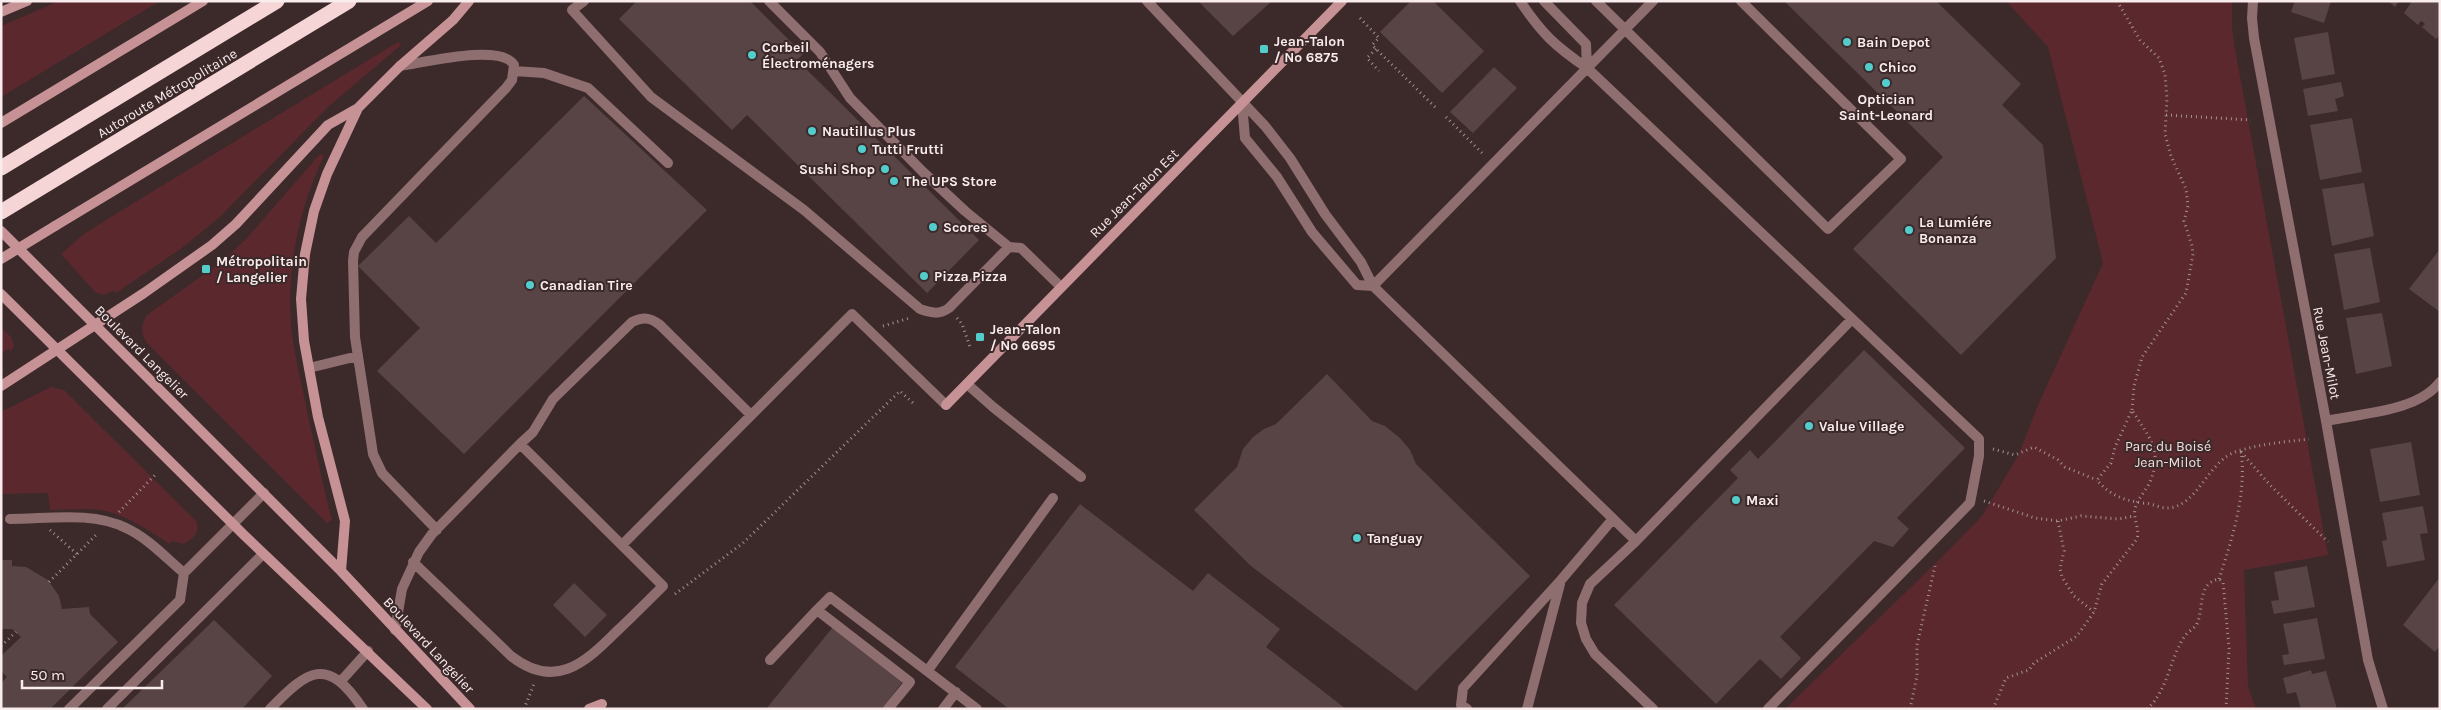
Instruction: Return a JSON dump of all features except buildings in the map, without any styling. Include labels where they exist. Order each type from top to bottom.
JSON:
[{"type":"highway","name":"Autoroute Métropolitaine","points":[[1,168],[277,1]]},
{"type":"highway","name":"Autoroute Métropolitaine","points":[[1,212],[350,1]]},
{"type":"main road","points":[[1,12],[27,1]]},
{"type":"main road","points":[[1,123],[203,1]]},
{"type":"main road","points":[[1,258],[428,1]]},
{"type":"main road","points":[[1,386],[58,350],[212,245],[236,224],[328,125],[358,108],[400,66],[453,20],[470,1]]},
{"type":"main road","name":"Rue Jean-Talon Est","points":[[946,405],[1342,1]]},
{"type":"main road","points":[[341,571],[345,520],[323,441],[304,341],[302,299],[309,232],[321,189],[358,108]]},
{"type":"main road","name":"Boulevard Langelier","points":[[1,231],[341,571],[470,709]]},
{"type":"main road","points":[[1,294],[263,554],[368,651],[427,709]]},
{"type":"main road","points":[[589,709],[602,704]]},
{"type":"street","points":[[584,1],[572,10],[651,97],[804,210],[920,309],[934,313],[942,312],[949,308],[1009,247]]},
{"type":"street","points":[[769,1],[820,52],[850,98],[965,211],[1009,247],[1021,248],[1061,287]]},
{"type":"street","points":[[1147,1],[1265,126],[1290,158],[1325,214],[1361,262],[1373,286],[1612,520],[1636,541]]},
{"type":"street","points":[[1520,1],[1546,35],[1561,50],[1587,68],[1979,439],[1970,504],[1768,709]]},
{"type":"street","points":[[1544,1],[1586,44],[1587,68]]},
{"type":"street","points":[[1596,1],[1828,230],[1901,159],[1741,1]]},
{"type":"street","points":[[1242,103],[1245,138],[1277,177],[1312,232],[1357,285],[1373,286],[1652,1]]},
{"type":"street","name":"Rue Jean-Milot","points":[[2253,1],[2254,38],[2326,421],[2368,660],[2383,709]]},
{"type":"street","points":[[400,66],[488,54],[511,60],[514,71],[512,80],[506,88],[357,244],[353,261],[355,337],[366,418],[376,465],[437,530]]},
{"type":"street","points":[[514,71],[544,73],[588,88],[668,163]]},
{"type":"street","points":[[622,545],[852,314],[946,405]]},
{"type":"street","points":[[395,630],[402,590],[413,562],[437,530],[533,432],[553,399],[632,322],[640,318],[654,320],[660,324],[751,415]]},
{"type":"street","points":[[1653,709],[1596,654],[1586,639],[1580,623],[1582,603],[1590,584],[1636,541],[1852,319]]},
{"type":"street","points":[[309,368],[358,356]]},
{"type":"street","points":[[2326,421],[2415,402],[2429,394],[2440,382]]},
{"type":"street","points":[[967,384],[993,408],[1081,477]]},
{"type":"street","points":[[413,562],[518,662],[540,671],[561,672],[570,670],[592,656],[663,586],[520,444]]},
{"type":"street","points":[[69,709],[180,600],[184,573],[264,494]]},
{"type":"street","points":[[928,670],[1054,498]]},
{"type":"street","points":[[10,519],[88,518],[114,523],[138,535],[184,573]]},
{"type":"street","points":[[1467,709],[1461,704],[1463,688],[1561,580],[1612,520]]},
{"type":"street","points":[[107,709],[263,554]]},
{"type":"street","points":[[1527,709],[1561,580]]},
{"type":"street","points":[[770,660],[830,596],[977,709]]},
{"type":"street","points":[[818,610],[910,682],[888,709]]},
{"type":"street","points":[[341,681],[368,651]]},
{"type":"street","points":[[270,709],[295,684],[308,676],[324,674],[341,681],[360,704],[350,709]]},
{"type":"street","points":[[943,709],[956,692]]},
{"type":"path","points":[[2098,480],[2111,463],[2115,447],[2132,410],[2134,386],[2142,357],[2186,293],[2193,254],[2184,221],[2188,197],[2180,173],[2167,145],[2166,85],[2162,66],[2132,28],[2118,1]]},
{"type":"path","points":[[1360,18],[1379,38],[1372,46],[1437,108]]},
{"type":"path","points":[[1376,49],[1367,58],[1379,71]]},
{"type":"path","points":[[2166,116],[2251,120]]},
{"type":"path","points":[[1446,117],[1482,154]]},
{"type":"path","points":[[873,335],[885,325],[910,318],[920,309]]},
{"type":"path","points":[[962,324],[970,347]]},
{"type":"path","points":[[671,598],[743,543],[900,391],[912,403]]},
{"type":"path","points":[[1993,709],[2006,678],[2028,670],[2034,663],[2070,642],[2094,612],[2102,584],[2137,539],[2138,533],[2134,516],[2138,502],[2152,476],[2154,451],[2151,438],[2132,410]]},
{"type":"path","points":[[1978,445],[2015,455],[2034,447],[2058,460],[2064,467],[2098,480],[2117,497],[2167,508],[2182,504],[2218,464],[2234,452],[2267,444],[2309,439]]},
{"type":"path","points":[[2241,451],[2269,484],[2328,542]]},
{"type":"path","points":[[2219,579],[2240,499],[2242,482],[2241,451]]},
{"type":"path","points":[[117,514],[155,475]]},
{"type":"path","points":[[1971,497],[2035,518],[2058,521],[2081,516],[2119,519],[2134,516]]},
{"type":"path","points":[[2058,521],[2064,550],[2060,569],[2062,577],[2074,596],[2094,612]]},
{"type":"path","points":[[50,532],[77,554]]},
{"type":"path","points":[[49,582],[99,532]]},
{"type":"path","points":[[1910,709],[1916,684],[1917,645],[1934,566]]},
{"type":"path","points":[[2147,709],[2157,696],[2183,638],[2196,624],[2205,590],[2214,580],[2219,579]]},
{"type":"path","points":[[2219,579],[2223,582],[2228,631],[2226,709]]},
{"type":"path","points":[[1,646],[16,632]]},
{"type":"path","points":[[524,709],[535,680]]},
{"type":"green space","points":[[59,1],[160,1],[1,97],[1,26]]},
{"type":"green space","name":"Parc du Boisé Jean-Milot","points":[[2006,1],[2232,1],[2232,27],[2235,49],[2328,555],[2244,570],[2248,687],[2256,709],[1785,709],[1982,516],[2018,456],[2038,405],[2103,263],[2048,47]]},
{"type":"green space","points":[[398,42],[401,45],[328,107],[220,217],[182,248],[116,293],[114,290],[104,295],[95,292],[61,254],[84,234]]},
{"type":"green space","points":[[320,154],[324,156],[307,198],[296,243],[290,289],[290,312],[292,334],[308,416],[332,520],[327,523],[147,343],[142,329],[147,315],[221,262],[246,239]]},
{"type":"green space","points":[[1,327],[11,337],[14,345],[11,352],[9,349],[1,353]]},
{"type":"green space","points":[[51,387],[64,390],[196,521],[197,532],[190,540],[183,544],[172,541],[170,544],[137,524],[111,512],[88,509],[50,510],[48,493],[1,494],[1,412]]},
{"type":"place","name":"Bain Depot","points":[[1847,42]]},
{"type":"place","name":"Jean-Talon / No 6875","points":[[1264,49]]},
{"type":"place","name":"Corbeil Électroménagers","points":[[752,55]]},
{"type":"place","name":"Chico","points":[[1869,67]]},
{"type":"place","name":"Optician Saint-Leonard","points":[[1886,83]]},
{"type":"place","name":"Nautillus Plus","points":[[812,131]]},
{"type":"place","name":"Tutti Frutti","points":[[862,149]]},
{"type":"place","name":"Sushi Shop","points":[[885,169]]},
{"type":"place","name":"The UPS Store","points":[[894,181]]},
{"type":"place","name":"Scores","points":[[933,227]]},
{"type":"place","name":"La Lumiére Bonanza","points":[[1909,230]]},
{"type":"place","name":"Métropolitain / Langelier","points":[[206,269]]},
{"type":"place","name":"Pizza Pizza","points":[[924,276]]},
{"type":"place","name":"Canadian Tire","points":[[530,285]]},
{"type":"place","name":"Jean-Talon / No 6695","points":[[980,337]]},
{"type":"place","name":"Value Village","points":[[1809,426]]},
{"type":"place","name":"Maxi","points":[[1736,500]]},
{"type":"place","name":"Tanguay","points":[[1357,538]]}]
